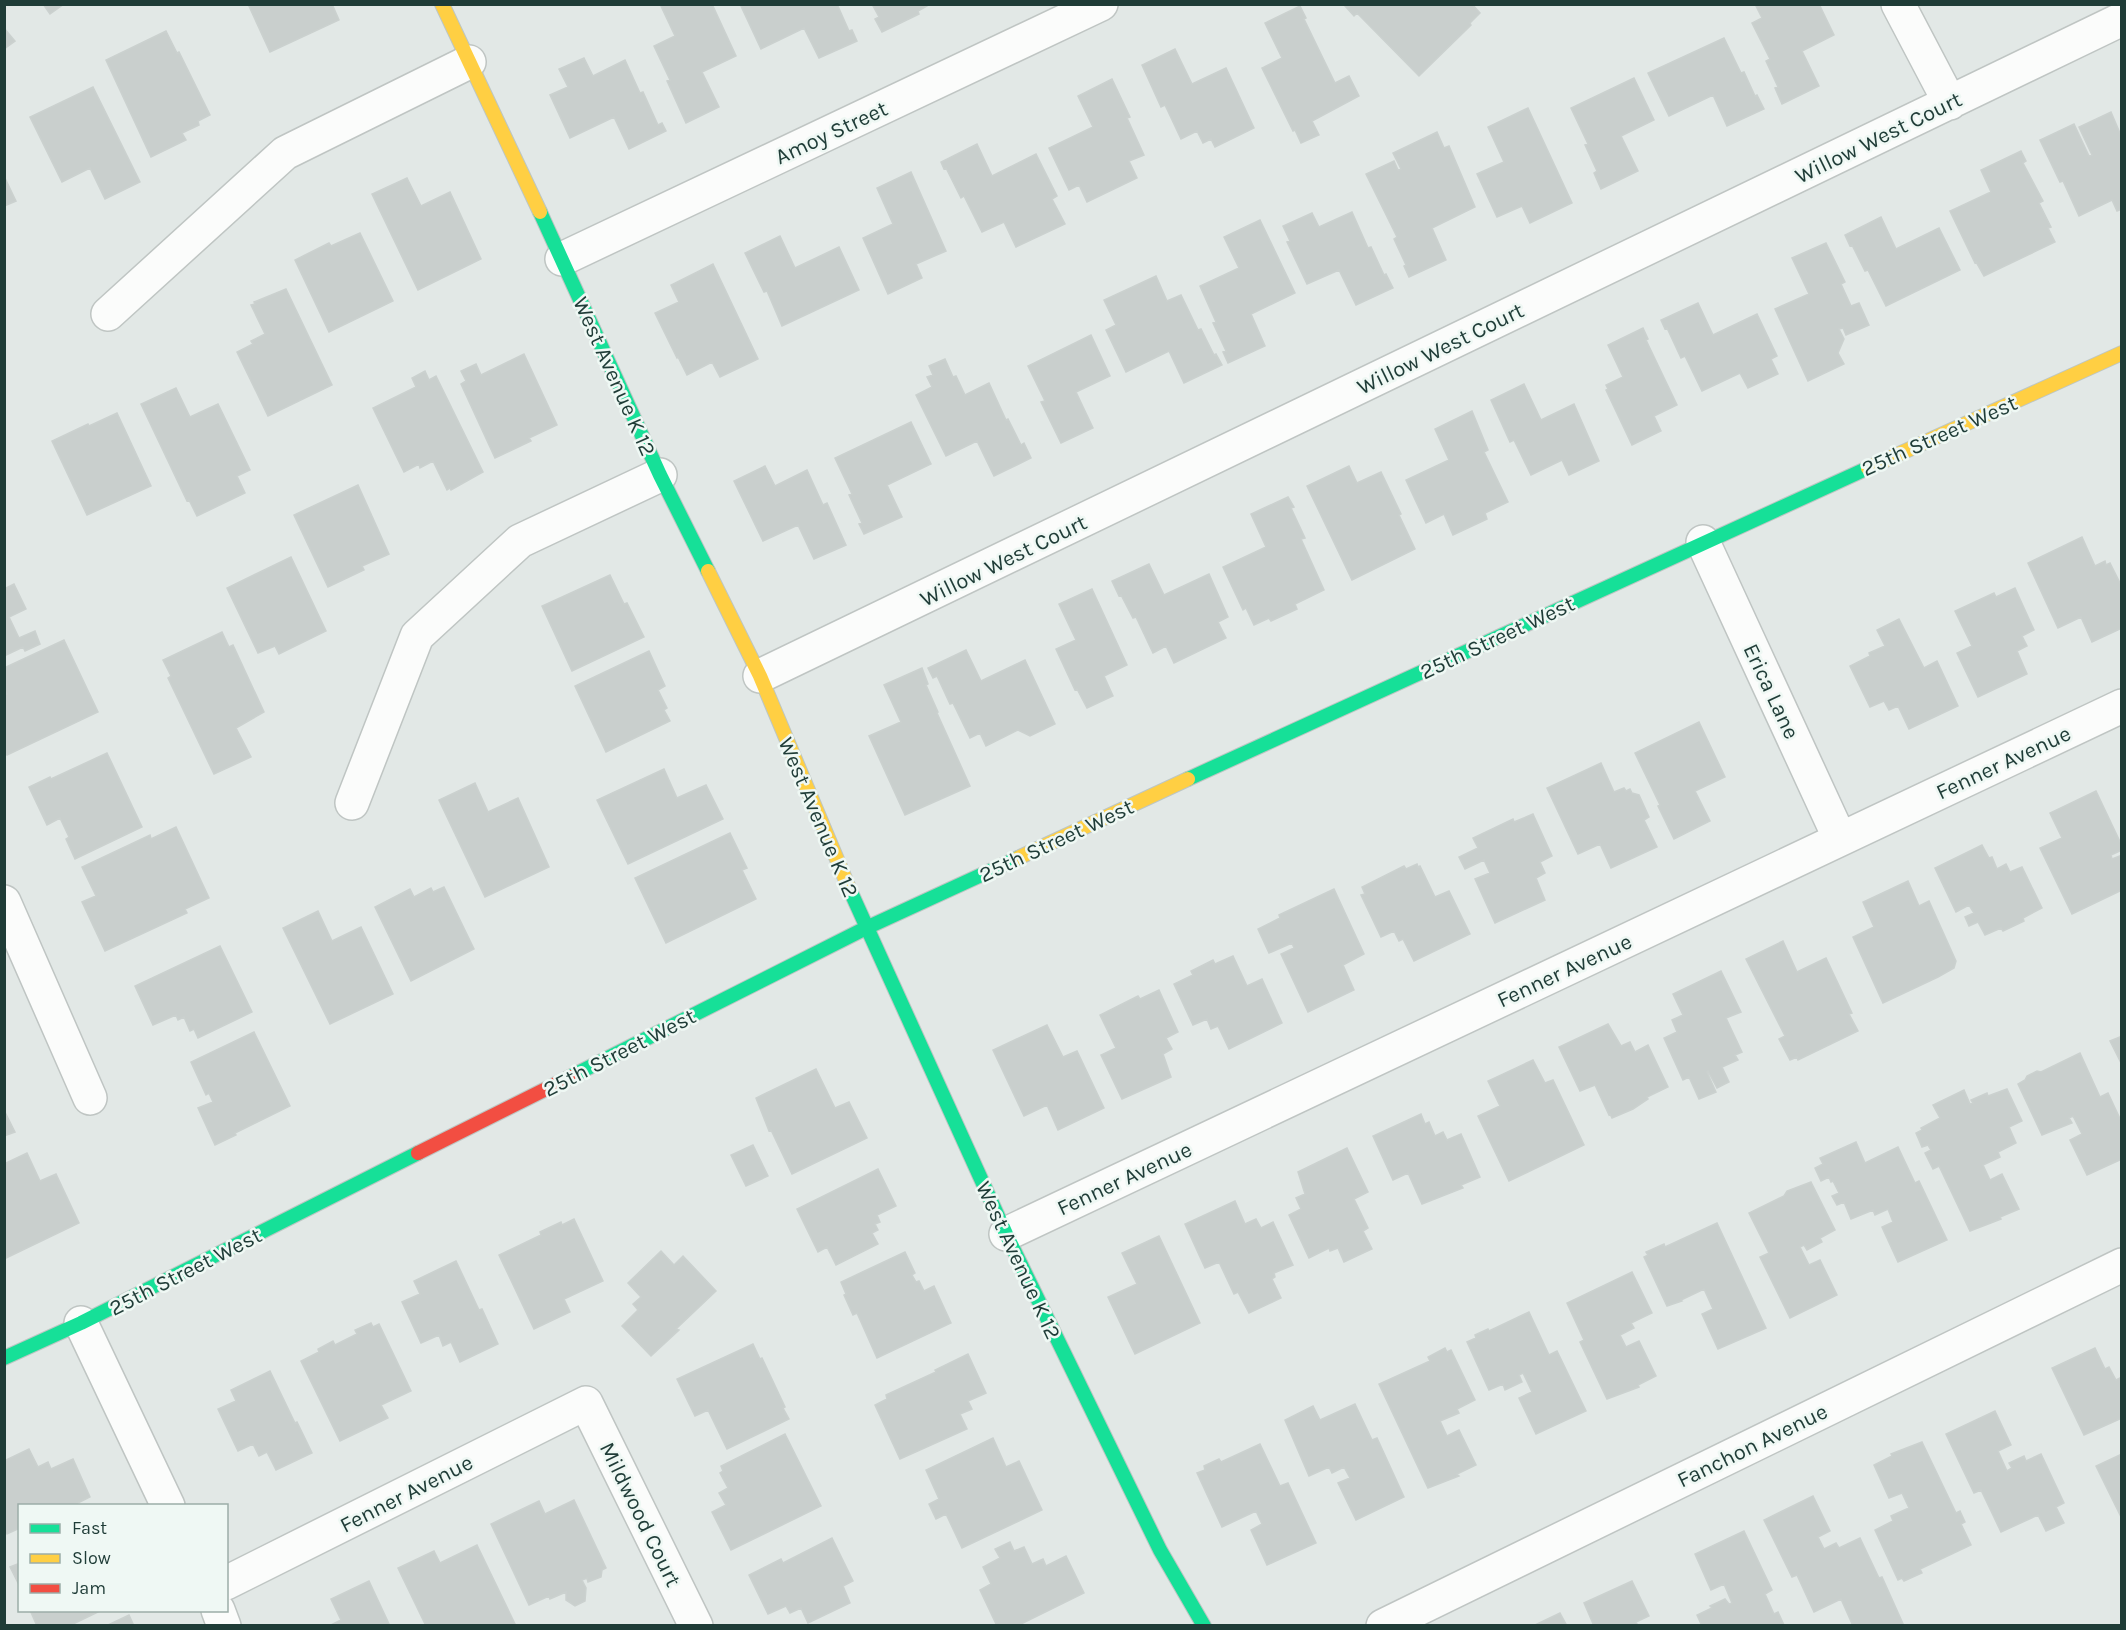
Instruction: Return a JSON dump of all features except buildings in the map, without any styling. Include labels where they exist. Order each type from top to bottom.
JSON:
[{"type":"street","name":"West Avenue K 12","points":[[442,4],[660,475],[760,676],[866,928],[1006,1234],[1160,1551],[1204,1626]]},
{"type":"street","name":"Amoy Street","points":[[562,259],[1101,4]]},
{"type":"street","points":[[1898,4],[1950,103]]},
{"type":"street","name":"Willow West Court","points":[[760,676],[2120,20]]},
{"type":"street","points":[[108,314],[285,153],[469,63]]},
{"type":"street","name":"25th Street West","points":[[4,1358],[81,1323],[866,928],[1703,542],[2121,353]]},
{"type":"street","points":[[352,803],[417,636],[520,541],[660,475]]},
{"type":"street","name":"Erica Lane","points":[[1703,542],[1840,839]]},
{"type":"street","name":"Fenner Avenue","points":[[1006,1234],[2121,706]]},
{"type":"street","points":[[4,902],[90,1098]]},
{"type":"street","name":"Fanchon Avenue","points":[[1383,1626],[2121,1265]]},
{"type":"street","points":[[81,1323],[167,1504]]},
{"type":"street","name":"Fenner Avenue","points":[[228,1582],[586,1403]]},
{"type":"street","name":"Mildwood Court","points":[[586,1403],[696,1626]]},
{"type":"street","points":[[218,1612],[224,1626]]},
{"type":"traffic: fast","points":[[540,212],[660,475],[708,571]]},
{"type":"traffic: fast","points":[[1188,779],[1868,468]]},
{"type":"traffic: fast","points":[[570,1077],[866,928],[1018,858]]},
{"type":"traffic: fast","points":[[849,888],[1006,1234],[1160,1550],[1204,1626]]},
{"type":"traffic: fast","points":[[4,1358],[81,1323],[418,1153]]},
{"type":"traffic: slow","points":[[442,4],[540,212]]},
{"type":"traffic: slow","points":[[1868,468],[2122,353]]},
{"type":"traffic: slow","points":[[708,571],[760,676],[849,888]]},
{"type":"traffic: slow","points":[[1018,858],[1188,779]]},
{"type":"traffic: jam","points":[[418,1153],[570,1077]]}]
